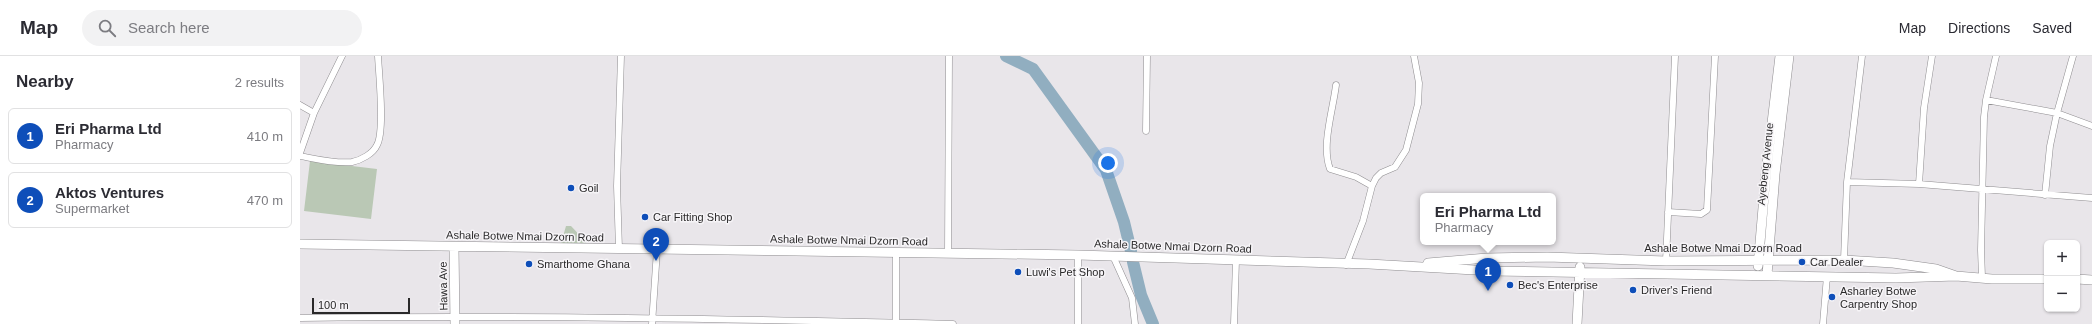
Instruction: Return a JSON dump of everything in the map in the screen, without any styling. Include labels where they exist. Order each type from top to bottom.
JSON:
[{"type":"main road","name":"Ayebeng Avenue","points":[[1763,275],[1780,56]]},
{"type":"main road","name":"Ayebeng Avenue","points":[[1765,238],[1789,56]]},
{"type":"main road","points":[[1738,260],[1747,258],[1754,253],[1765,238],[1774,253],[1786,261]]},
{"type":"main road","name":"Ashale Botwe Nmai Dzorn Road","points":[[300,244],[1078,255],[1487,270],[1896,278],[1956,276],[2044,279]]},
{"type":"main road","name":"Hawa Ave","points":[[454,247],[455,320]]},
{"type":"main road","name":"Ashale Botwe Nmai Dzorn Road","points":[[1397,266],[1487,258],[1547,257],[1666,261],[1844,260],[1900,264],[1936,269],[1956,276]]},
{"type":"main road","points":[[1577,324],[1581,259]]},
{"type":"main road","points":[[2080,279],[2092,280]]},
{"type":"street","points":[[300,153],[314,113],[342,56]]},
{"type":"street","points":[[300,156],[351,162],[362,158],[374,150],[378,144],[379,132],[378,56]]},
{"type":"street","points":[[619,249],[617,186],[621,56]]},
{"type":"street","points":[[948,253],[949,56]]},
{"type":"street","points":[[1146,131],[1147,56]]},
{"type":"street","points":[[1346,265],[1363,220],[1372,186],[1381,173],[1395,167],[1406,150],[1419,93],[1419,76],[1414,56]]},
{"type":"street","points":[[1666,261],[1675,56]]},
{"type":"street","points":[[1668,212],[1701,214],[1707,210],[1714,56]]},
{"type":"street","points":[[1844,260],[1847,182],[1862,56]]},
{"type":"street","points":[[1919,184],[1924,108],[1932,56]]},
{"type":"street","points":[[1982,277],[1981,250],[1986,100],[1996,56]]},
{"type":"street","points":[[2046,195],[2050,146],[2072,56]]},
{"type":"street","points":[[1336,85],[1327,141],[1328,162],[1330,169],[1356,177],[1372,186]]},
{"type":"street","points":[[1986,100],[2057,113],[2092,126]]},
{"type":"street","points":[[300,105],[314,113]]},
{"type":"street","points":[[1847,182],[1919,184],[2092,198]]},
{"type":"street","points":[[652,324],[656,250]]},
{"type":"street","points":[[896,252],[896,323]]},
{"type":"street","points":[[1078,255],[1078,324]]},
{"type":"street","points":[[1112,256],[1132,298],[1135,324]]},
{"type":"street","points":[[1234,324],[1236,260]]},
{"type":"street","points":[[1823,324],[1827,276]]},
{"type":"street","points":[[300,318],[455,320],[652,317],[777,323],[953,324]]},
{"type":"green space","points":[[310,161],[377,169],[371,219],[304,211]]},
{"type":"green space","points":[[566,226],[571,226],[586,242],[586,245],[563,245],[561,243]]},
{"type":"waterway","points":[[1006,56],[1033,69],[1106,170],[1124,222],[1131,251]]},
{"type":"waterway","points":[[1133,262],[1141,295],[1153,324]]},
{"type":"place","name":"Goil","points":[[571,188]]},
{"type":"place","name":"Car Fitting Shop","points":[[645,217]]},
{"type":"place","name":"Aktos Ventures","points":[[656,261]]},
{"type":"place","name":"Car Dealer","points":[[1802,262]]},
{"type":"place","name":"Smarthome Ghana","points":[[529,264]]},
{"type":"place","name":"Luwi's Pet Shop","points":[[1018,272]]},
{"type":"place","name":"Bec's Enterprise","points":[[1510,285]]},
{"type":"place","name":"Driver's Friend","points":[[1633,290]]},
{"type":"place","name":"Eri Pharma Ltd","points":[[1488,291]]},
{"type":"place","name":"Asharley Botwe Carpentry Shop","points":[[1832,297]]}]
